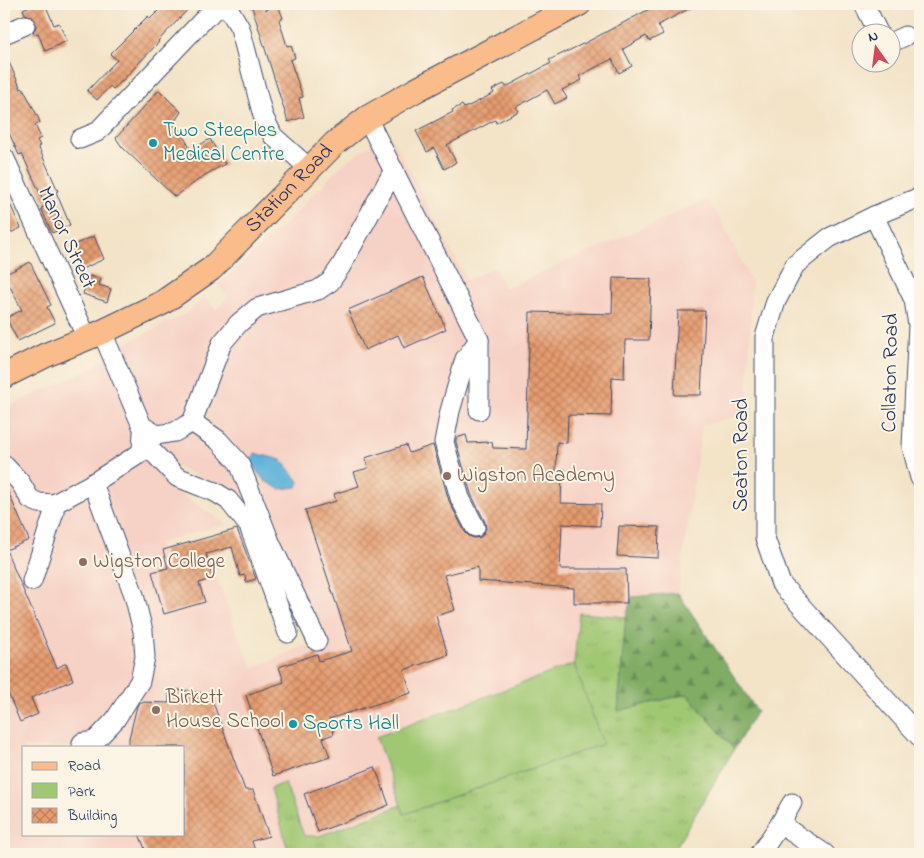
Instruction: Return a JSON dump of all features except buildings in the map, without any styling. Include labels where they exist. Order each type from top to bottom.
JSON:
[{"type":"main road","name":"Station Road","points":[[4,376],[46,355],[162,304],[211,269],[334,143],[368,118],[416,90],[579,4]]},
{"type":"street","points":[[80,139],[97,132],[205,18],[224,4],[240,28],[263,116],[273,136],[310,169]]},
{"type":"street","points":[[864,4],[873,22]]},
{"type":"street","points":[[4,34],[24,25]]},
{"type":"street","points":[[368,118],[479,340],[479,410]]},
{"type":"street","name":"Manor Street","points":[[4,157],[143,434]]},
{"type":"street","points":[[143,434],[157,435],[175,432],[192,422],[222,343],[239,323],[257,308],[318,290],[330,282],[341,266],[394,170]]},
{"type":"street","name":"Seaton Road","points":[[920,197],[874,216],[829,238],[795,265],[776,300],[765,337],[765,538],[781,584],[920,737]]},
{"type":"street","name":"Collaton Road","points":[[874,216],[914,300],[919,326],[912,447],[920,478]]},
{"type":"street","points":[[475,527],[460,498],[444,442],[450,412],[465,360],[479,340]]},
{"type":"street","points":[[192,422],[218,440],[239,463],[270,542],[317,641]]},
{"type":"street","points":[[4,465],[20,482],[30,498],[39,503],[54,504],[93,483],[139,454],[142,450],[143,434]]},
{"type":"street","points":[[143,434],[177,477],[216,492],[228,500],[249,526],[288,634]]},
{"type":"street","points":[[82,743],[95,741],[115,720],[140,681],[145,657],[143,631],[134,595],[93,483]]},
{"type":"street","points":[[32,581],[54,512],[54,504]]},
{"type":"street","points":[[760,854],[792,803]]},
{"type":"street","points":[[780,824],[825,854]]},
{"type":"shaded area","name":"Wigston Academy","points":[[389,132],[467,280],[494,267],[505,289],[706,200],[719,216],[752,283],[747,414],[702,425],[678,593],[757,711],[672,854],[4,854],[4,408],[95,367],[124,344],[189,312],[204,297],[216,309],[229,297],[217,285],[278,231],[344,163]],"holes":[[[143,451],[246,498],[309,644],[253,668],[233,623],[217,577],[213,578],[207,556],[165,566],[158,543],[226,524],[176,491]]]},
{"type":"green space","points":[[678,593],[757,711],[734,749],[687,694],[618,711],[626,617],[632,597]]},
{"type":"green space","points":[[579,613],[626,617],[618,711],[687,694],[734,749],[672,854],[289,854],[271,788],[285,783],[304,836],[319,836],[401,805],[404,814],[602,744],[574,664]]},
{"type":"green space","points":[[574,664],[603,744],[404,814],[376,737]]},
{"type":"water","points":[[255,453],[281,460],[299,481],[297,487],[280,489],[265,481],[251,464]]},
{"type":"place","name":"Two Steeples Medical Centre","points":[[153,143]]},
{"type":"place","name":"Wigston Academy","points":[[447,476]]},
{"type":"place","name":"Wigston College","points":[[83,562]]},
{"type":"place","name":"Birkett House School","points":[[156,710]]},
{"type":"place","name":"Sports Hall","points":[[293,724]]}]
